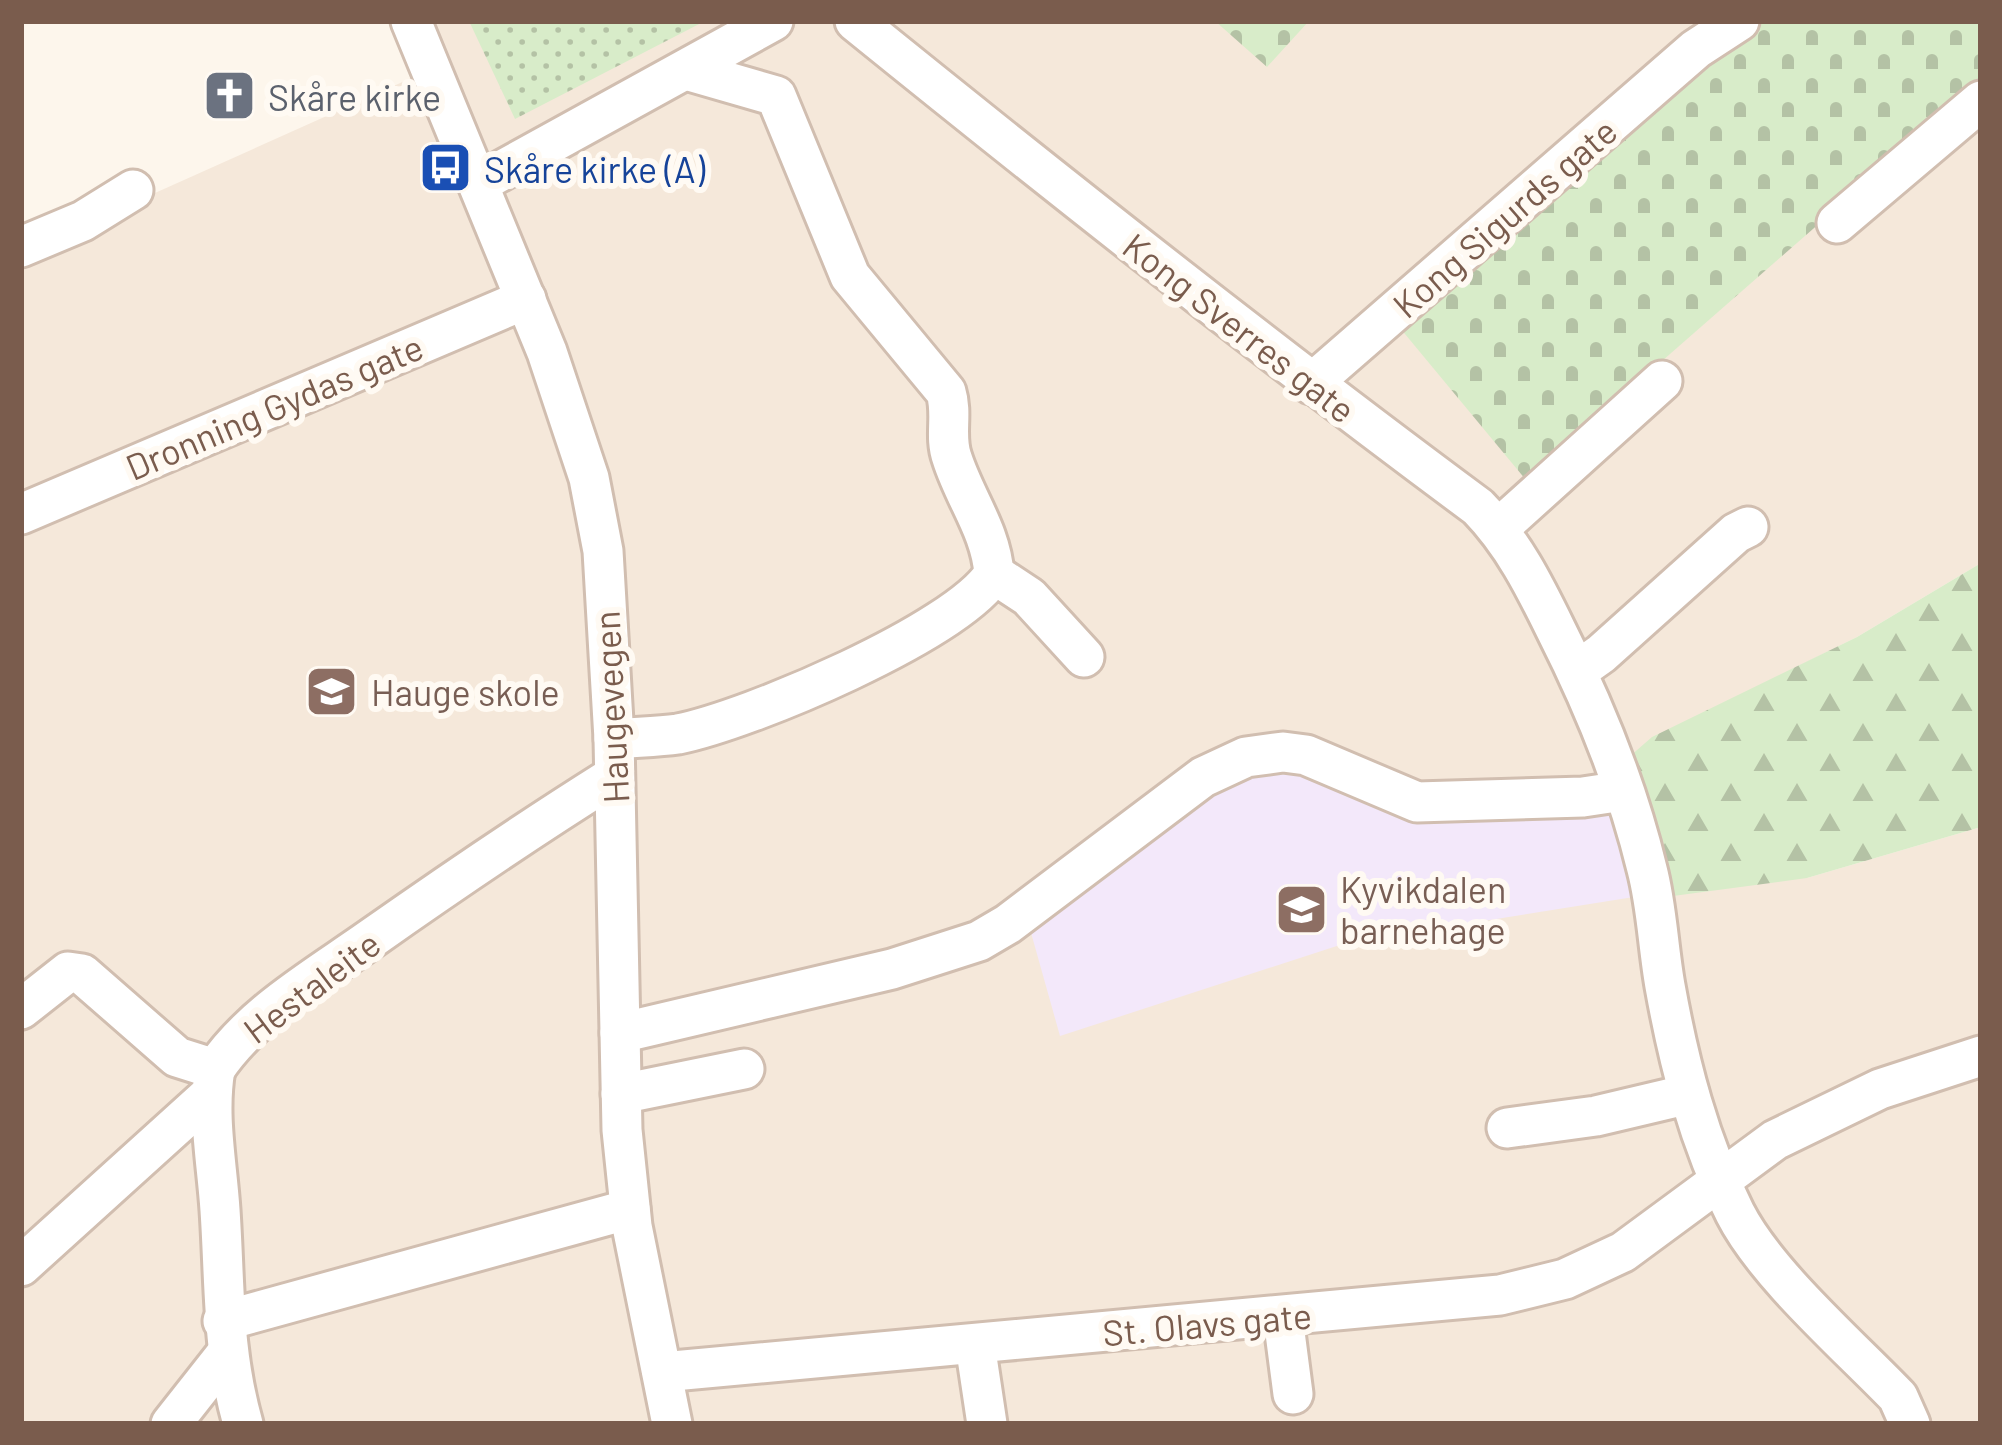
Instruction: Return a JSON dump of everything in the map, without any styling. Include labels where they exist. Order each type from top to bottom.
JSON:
[{"type":"street","name":"Haugevegen","points":[[411,21],[526,299],[589,478],[603,551],[614,757],[621,1094],[630,1210],[672,1424]]},
{"type":"street","points":[[479,183],[773,21]]},
{"type":"street","name":"Kong Sverres gate","points":[[856,21],[1499,528],[1525,567],[1576,671],[1623,790],[1648,871],[1664,982],[1689,1094],[1720,1179],[1737,1216],[1766,1259],[1898,1397],[1910,1424]]},
{"type":"street","name":"Kong Sigurds gate","points":[[1311,384],[1684,35],[1739,21]]},
{"type":"street","points":[[614,757],[820,684],[944,620],[982,593],[994,574],[992,548],[952,458],[946,392],[850,276],[776,96],[686,70]]},
{"type":"street","points":[[1837,223],[1981,101]]},
{"type":"street","points":[[21,247],[83,221],[133,190]]},
{"type":"street","name":"Dronning Gydas gate","points":[[21,514],[526,299]]},
{"type":"street","points":[[1499,528],[1662,381]]},
{"type":"street","points":[[1576,671],[1748,527]]},
{"type":"street","points":[[994,574],[1029,597],[1084,657]]},
{"type":"street","points":[[620,1033],[892,969],[979,941],[1203,777],[1246,757],[1270,752],[1306,755],[1417,802],[1583,797],[1623,790]]},
{"type":"street","name":"Hestaleite","points":[[21,1009],[68,972],[82,974],[176,1057],[213,1082],[231,1046],[284,1000],[517,836],[614,757]]},
{"type":"street","name":"St. Olavs gate","points":[[662,1372],[1501,1295],[1565,1280],[1623,1252],[1680,1214],[1775,1140],[1880,1089],[1981,1056]]},
{"type":"street","points":[[621,1094],[744,1069]]},
{"type":"street","points":[[21,1266],[213,1082]]},
{"type":"street","points":[[213,1082],[225,1337],[244,1424]]},
{"type":"street","points":[[1507,1128],[1596,1116],[1689,1094]]},
{"type":"street","points":[[171,1424],[225,1337],[630,1210]]},
{"type":"street","points":[[1283,1317],[1293,1394]]},
{"type":"street","points":[[975,1344],[987,1424]]},
{"type":"shaded area","points":[[418,21],[1981,21],[1981,563],[1857,637],[1726,702],[1807,878],[1981,827],[1981,1424],[21,1424],[21,253],[436,67]]},
{"type":"shaded area","name":"Kyvikdalen barnehage","points":[[1297,766],[1409,814],[1607,807],[1640,896],[1346,943],[1060,1036],[1028,922],[1232,773]]},
{"type":"green space","points":[[469,21],[705,21],[515,119]]},
{"type":"green space","points":[[1215,21],[1309,21],[1267,67]]},
{"type":"green space","points":[[1754,21],[1981,21],[1981,82],[1526,480],[1400,328]]},
{"type":"green space","points":[[1981,563],[1981,827],[1807,878],[1673,896],[1652,820],[1621,764],[1652,737],[1857,637]]},
{"type":"place","name":"Skåre kirke","points":[[229,96]]},
{"type":"place","name":"Skåre kirke (A)","points":[[445,168]]},
{"type":"place","name":"Hauge skole","points":[[332,691]]},
{"type":"place","name":"Kyvikdalen barnehage","points":[[1301,909]]}]
